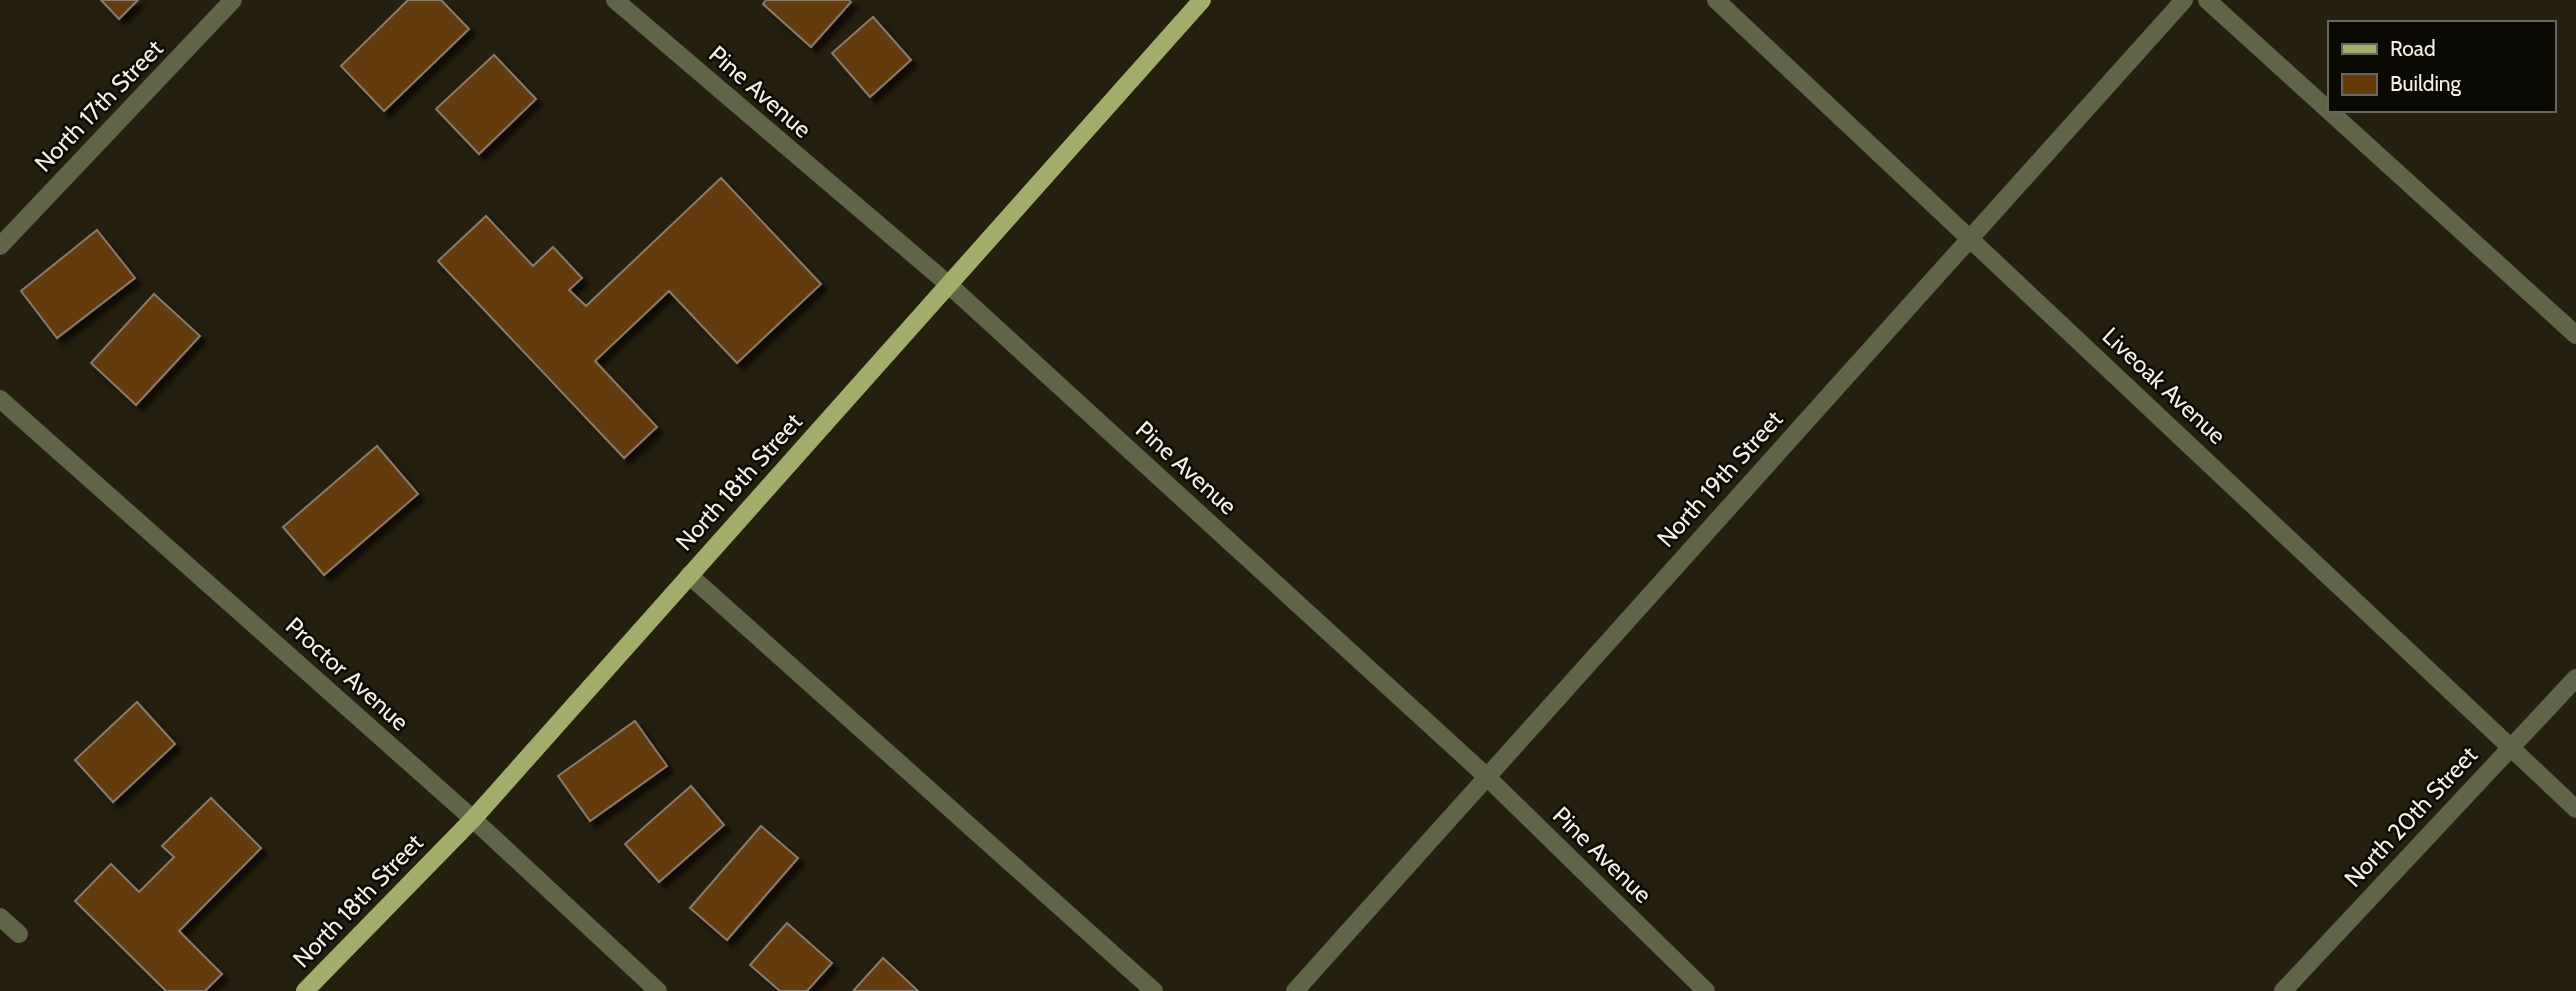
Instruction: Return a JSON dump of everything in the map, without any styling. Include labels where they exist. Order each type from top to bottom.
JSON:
[{"type":"main road","name":"North 18th Street","points":[[305,991],[473,819],[1202,0]]},
{"type":"street","name":"North 17th Street","points":[[0,246],[233,0]]},
{"type":"street","name":"Pine Avenue","points":[[615,0],[948,284],[1486,776],[1706,991]]},
{"type":"street","name":"Liveoak Avenue","points":[[1716,0],[2576,808]]},
{"type":"street","name":"North 19th Street","points":[[1295,991],[2183,0]]},
{"type":"street","points":[[2207,0],[2328,110]]},
{"type":"street","points":[[2330,112],[2576,335]]},
{"type":"street","name":"Proctor Avenue","points":[[0,398],[473,819],[658,991]]},
{"type":"street","points":[[690,575],[1154,991]]},
{"type":"street","name":"North 20th Street","points":[[2283,991],[2576,678]]},
{"type":"street","points":[[0,917],[19,934]]},
{"type":"building","points":[[101,0],[138,0],[119,19]]},
{"type":"building","points":[[408,0],[441,0],[469,29],[384,111],[341,66]]},
{"type":"building","points":[[766,0],[851,2],[811,47],[763,4]]},
{"type":"building","points":[[873,17],[911,60],[870,97],[832,53]]},
{"type":"building","points":[[494,55],[536,99],[479,154],[436,109]]},
{"type":"building","points":[[721,178],[821,284],[737,363],[669,291],[595,361],[657,427],[624,458],[438,261],[486,216],[533,266],[553,247],[582,278],[569,290],[586,306]]},
{"type":"building","points":[[97,230],[135,278],[57,338],[21,291]]},
{"type":"building","points":[[154,294],[200,336],[136,405],[91,363]]},
{"type":"building","points":[[377,446],[418,494],[324,575],[283,527]]},
{"type":"building","points":[[137,702],[175,744],[113,802],[75,760]]},
{"type":"building","points":[[635,721],[667,766],[590,821],[558,776]]},
{"type":"building","points":[[691,786],[724,825],[659,882],[625,844]]},
{"type":"building","points":[[211,798],[261,848],[179,931],[222,974],[205,991],[166,991],[75,901],[111,864],[139,892],[174,857],[162,846]]},
{"type":"building","points":[[761,826],[798,858],[727,940],[690,908]]},
{"type":"building","points":[[787,923],[832,963],[807,991],[780,991],[750,965]]},
{"type":"building","points":[[883,958],[918,991],[853,991]]}]
